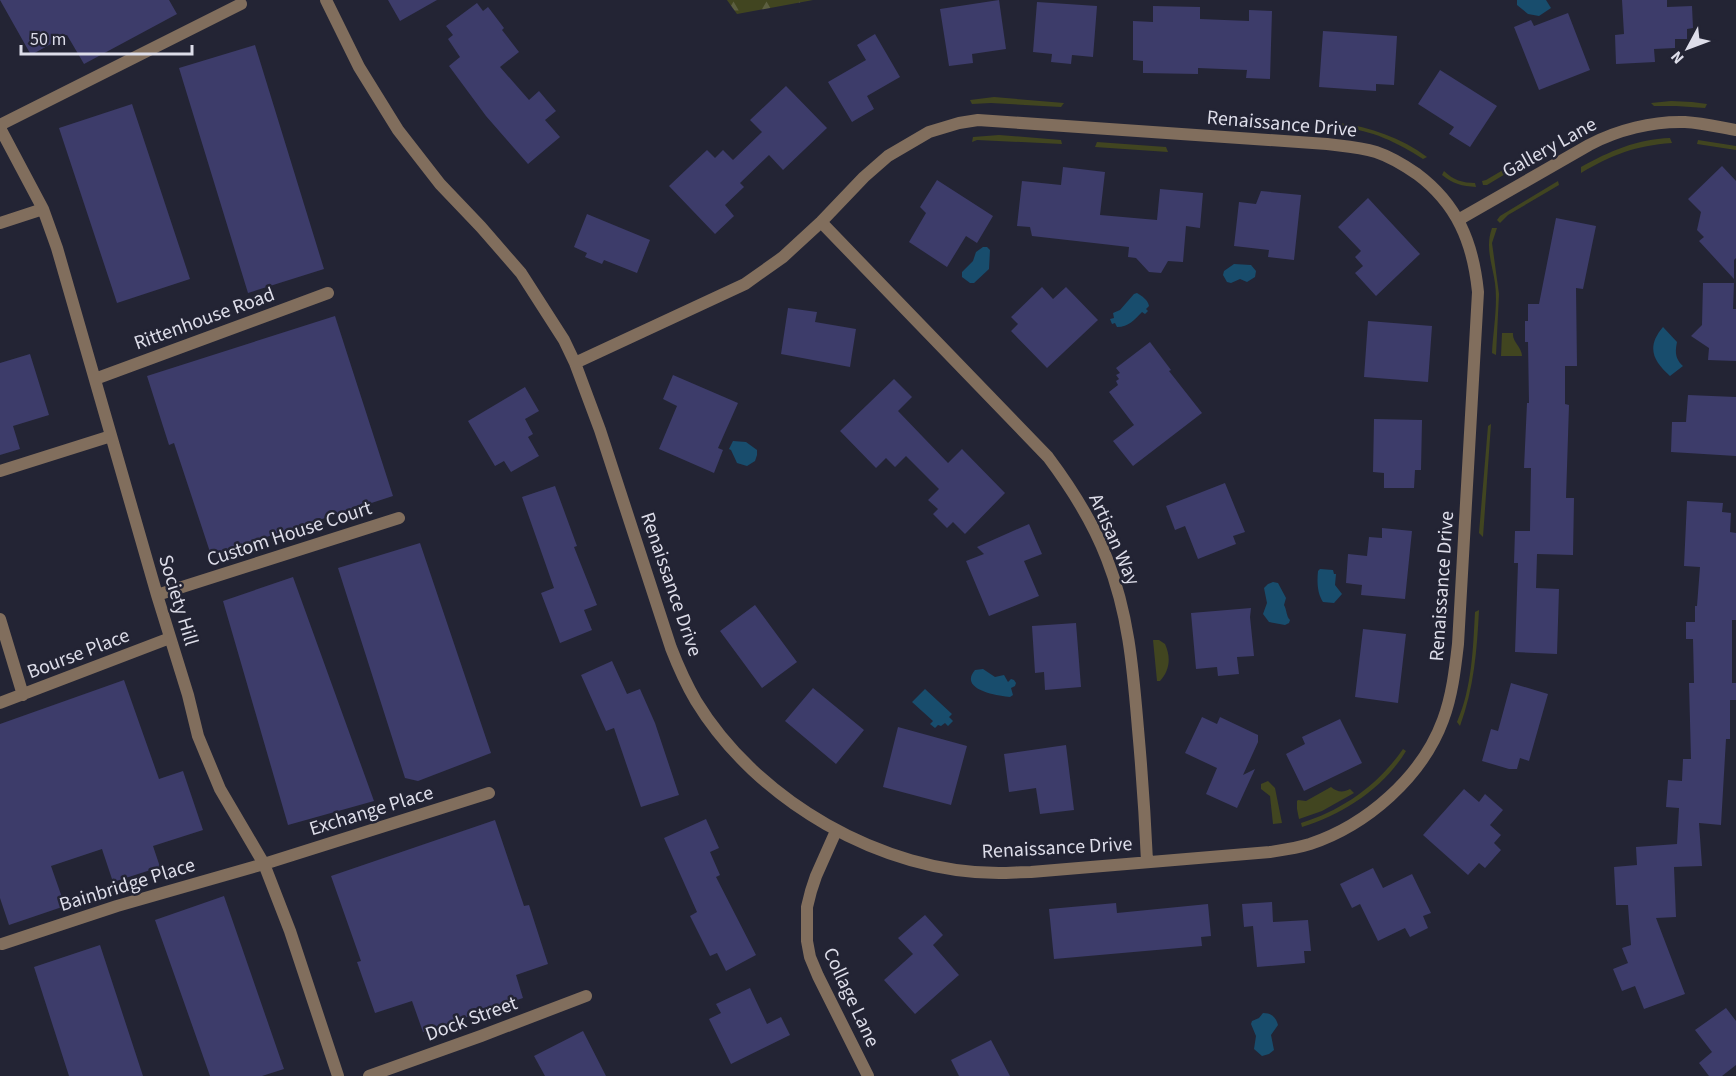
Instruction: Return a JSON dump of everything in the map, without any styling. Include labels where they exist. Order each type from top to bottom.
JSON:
[{"type":"street","name":"Renaissance Drive","points":[[327,0],[359,67],[398,130],[440,184],[521,273],[554,321],[575,363],[600,430],[670,648],[690,691],[708,718],[747,764],[778,792],[836,831],[896,855],[945,867],[998,873],[1270,852],[1320,840],[1358,822],[1381,804],[1422,760],[1439,730],[1452,692],[1458,644],[1478,292],[1470,246],[1458,220],[1444,198],[1393,158],[1362,148],[1336,145],[978,120],[959,123],[936,130],[901,147],[878,164],[783,257],[745,284],[575,363]]},
{"type":"street","points":[[0,127],[241,4]]},
{"type":"street","name":"Gallery Lane","points":[[1458,220],[1589,145],[1611,135],[1648,125],[1673,122],[1736,130]]},
{"type":"street","name":"Society Hill","points":[[0,127],[43,209],[57,248],[198,736],[220,789],[264,864],[290,931],[338,1076]]},
{"type":"street","points":[[0,223],[43,209]]},
{"type":"street","name":"Artisan Way","points":[[821,222],[1048,457],[1089,519],[1107,559],[1129,636],[1148,861]]},
{"type":"street","name":"Rittenhouse Road","points":[[95,379],[328,293]]},
{"type":"street","points":[[0,471],[111,436]]},
{"type":"street","name":"Custom House Court","points":[[157,595],[399,518]]},
{"type":"street","points":[[0,619],[23,695]]},
{"type":"street","name":"Bourse Place","points":[[0,703],[170,638]]},
{"type":"street","name":"Exchange Place","points":[[264,864],[489,794]]},
{"type":"street","name":"Collage Lane","points":[[836,831],[811,891],[807,907],[807,941],[810,957],[818,976],[868,1076]]},
{"type":"street","name":"Bainbridge Place","points":[[2,944],[117,906],[264,864]]},
{"type":"street","name":"Dock Street","points":[[369,1076],[586,996]]},
{"type":"green space","points":[[727,0],[813,0],[737,14]]},
{"type":"green space","points":[[994,97],[1064,103],[1061,107],[972,104],[970,100]]},
{"type":"green space","points":[[1671,101],[1707,104],[1705,108],[1654,106],[1651,103]]},
{"type":"green space","points":[[1339,123],[1385,134],[1427,157],[1423,159],[1394,142],[1373,134],[1340,128]]},
{"type":"green space","points":[[999,135],[1061,140],[1062,144],[977,140],[972,142],[973,137]]},
{"type":"green space","points":[[1670,138],[1672,143],[1625,152],[1581,173],[1581,167],[1613,151],[1635,143]]},
{"type":"green space","points":[[1554,140],[1555,144],[1487,185],[1483,185],[1482,181]]},
{"type":"green space","points":[[1698,140],[1736,146],[1736,150],[1697,144]]},
{"type":"green space","points":[[1097,142],[1166,147],[1168,152],[1095,147]]},
{"type":"green space","points":[[1444,171],[1458,180],[1475,183],[1476,187],[1450,181],[1442,175]]},
{"type":"green space","points":[[1558,181],[1559,185],[1508,215],[1500,223],[1497,220],[1500,216]]},
{"type":"green space","points":[[1492,228],[1497,228],[1492,243],[1499,294],[1496,355],[1492,353],[1496,301],[1489,248]]},
{"type":"green space","points":[[1502,333],[1513,333],[1522,356],[1501,356]]},
{"type":"green space","points":[[1491,424],[1483,537],[1479,533],[1488,426]]},
{"type":"green space","points":[[1479,610],[1474,669],[1469,697],[1460,726],[1457,722],[1469,682],[1475,612]]},
{"type":"green space","points":[[1153,640],[1159,640],[1165,644],[1168,654],[1168,668],[1160,681],[1157,681]]},
{"type":"green space","points":[[1403,749],[1406,751],[1397,765],[1374,788],[1347,807],[1302,827],[1301,823],[1331,811],[1371,785]]},
{"type":"green space","points":[[1268,781],[1275,788],[1282,823],[1273,824],[1270,796],[1261,789],[1261,784]]},
{"type":"green space","points":[[1331,787],[1340,791],[1350,789],[1354,793],[1322,811],[1299,819],[1298,800],[1306,801]]},
{"type":"water","points":[[1517,0],[1546,0],[1551,8],[1539,16],[1528,14],[1517,5]]},
{"type":"water","points":[[983,247],[990,250],[989,269],[974,283],[970,283],[962,277],[962,272],[973,261],[976,252]]},
{"type":"water","points":[[1234,264],[1251,265],[1256,271],[1255,277],[1247,282],[1240,279],[1231,283],[1227,282],[1223,275],[1224,271]]},
{"type":"water","points":[[1137,293],[1147,302],[1148,311],[1145,314],[1142,312],[1125,326],[1117,327],[1115,323],[1112,324],[1110,319],[1114,318],[1113,313],[1120,310]]},
{"type":"water","points":[[1663,327],[1677,342],[1676,355],[1683,366],[1670,376],[1659,365],[1653,347]]},
{"type":"water","points":[[733,441],[746,442],[757,450],[755,461],[747,466],[737,463],[729,449]]},
{"type":"water","points":[[1320,569],[1333,570],[1336,574],[1335,585],[1342,594],[1334,603],[1323,602],[1321,598],[1318,583]]},
{"type":"water","points":[[1273,582],[1278,583],[1286,598],[1284,605],[1290,620],[1285,625],[1269,622],[1263,614],[1267,603],[1264,588]]},
{"type":"water","points":[[983,669],[995,677],[1004,675],[1008,682],[1011,679],[1014,680],[1015,686],[1011,688],[1013,695],[1010,697],[997,695],[975,687],[971,677],[975,670]]},
{"type":"water","points":[[925,689],[952,714],[949,717],[953,721],[948,726],[945,723],[935,728],[930,724],[933,721],[912,702]]},
{"type":"water","points":[[1263,1013],[1273,1016],[1278,1025],[1271,1035],[1274,1050],[1262,1056],[1254,1049],[1256,1036],[1251,1024]]},
{"type":"building","points":[[0,0],[169,0],[177,14],[84,64],[67,35],[31,55]]},
{"type":"building","points":[[388,0],[437,0],[400,21]]},
{"type":"building","points":[[999,0],[1006,49],[972,54],[973,63],[949,66],[940,9]]},
{"type":"building","points":[[1622,0],[1667,0],[1667,7],[1692,6],[1693,28],[1687,29],[1687,39],[1675,39],[1675,48],[1654,49],[1655,62],[1616,64],[1615,35],[1624,34]]},
{"type":"building","points":[[1037,2],[1097,6],[1093,57],[1072,55],[1071,64],[1051,62],[1052,54],[1033,52]]},
{"type":"building","points":[[477,3],[483,11],[488,7],[519,52],[500,67],[529,100],[539,91],[556,111],[545,120],[560,137],[528,164],[486,116],[449,66],[460,57],[448,39],[453,35],[446,26]]},
{"type":"building","points":[[1153,6],[1200,7],[1200,19],[1249,21],[1249,10],[1272,11],[1270,79],[1246,78],[1247,70],[1198,68],[1198,74],[1143,73],[1143,61],[1133,60],[1133,21],[1153,22]]},
{"type":"building","points":[[1568,13],[1590,70],[1539,90],[1514,27],[1531,20],[1534,26]]},
{"type":"building","points":[[1323,31],[1397,36],[1394,85],[1376,84],[1376,91],[1319,87]]},
{"type":"building","points":[[875,34],[900,77],[867,96],[874,109],[852,122],[828,82],[866,60],[857,45]]},
{"type":"building","points":[[255,45],[324,269],[248,293],[179,68]]},
{"type":"building","points":[[1440,70],[1497,106],[1470,147],[1449,134],[1454,127],[1418,104]]},
{"type":"building","points":[[786,86],[827,128],[783,170],[769,155],[740,183],[744,187],[725,205],[734,216],[715,234],[669,186],[707,150],[715,158],[723,150],[733,160],[762,132],[750,120]]},
{"type":"building","points":[[132,104],[190,279],[117,303],[59,128]]},
{"type":"building","points":[[1722,166],[1736,181],[1734,279],[1699,241],[1704,237],[1697,230],[1701,212],[1688,199]]},
{"type":"building","points":[[1063,167],[1105,172],[1100,215],[1157,220],[1160,189],[1203,193],[1200,228],[1186,226],[1183,262],[1168,261],[1161,273],[1149,272],[1136,258],[1128,257],[1129,247],[1032,236],[1030,227],[1017,226],[1022,181],[1061,185]]},
{"type":"building","points":[[937,180],[993,216],[977,243],[966,236],[947,267],[909,242],[926,213],[920,207]]},
{"type":"building","points":[[1261,191],[1301,195],[1294,260],[1268,257],[1269,250],[1234,246],[1239,202],[1256,204]]},
{"type":"building","points":[[1368,198],[1420,254],[1376,296],[1355,273],[1363,266],[1355,257],[1361,251],[1338,227]]},
{"type":"building","points":[[587,214],[650,240],[637,273],[604,260],[602,264],[585,257],[587,253],[574,247]]},
{"type":"building","points":[[1556,218],[1596,226],[1583,289],[1576,288],[1577,366],[1565,366],[1565,404],[1569,405],[1566,498],[1574,498],[1573,555],[1537,554],[1536,588],[1559,589],[1557,654],[1515,652],[1518,563],[1514,563],[1515,531],[1530,531],[1531,468],[1524,468],[1527,403],[1529,403],[1528,342],[1525,342],[1525,321],[1528,321],[1528,304],[1539,304]]},
{"type":"building","points":[[1703,283],[1734,283],[1736,361],[1708,360],[1709,348],[1691,336],[1702,325]]},
{"type":"building","points":[[1042,287],[1053,299],[1066,287],[1098,320],[1047,368],[1011,331],[1018,324],[1011,317]]},
{"type":"building","points":[[788,308],[817,312],[815,322],[856,329],[850,367],[781,354]]},
{"type":"building","points":[[335,316],[393,496],[211,555],[174,443],[169,445],[147,376]]},
{"type":"building","points":[[1368,321],[1432,326],[1428,382],[1364,377]]},
{"type":"building","points":[[1150,342],[1171,370],[1169,371],[1202,413],[1133,466],[1113,441],[1134,425],[1109,392],[1118,385],[1116,381],[1119,379],[1116,375],[1120,373],[1116,368]]},
{"type":"building","points":[[30,354],[49,415],[13,426],[20,449],[0,455],[0,363]]},
{"type":"building","points":[[673,375],[738,403],[718,448],[723,450],[714,473],[659,449],[677,406],[663,399]]},
{"type":"building","points":[[894,379],[912,397],[898,411],[948,463],[962,449],[1005,493],[965,534],[953,522],[947,528],[933,514],[938,509],[928,500],[939,489],[906,456],[895,467],[886,458],[876,468],[840,431]]},
{"type":"building","points":[[525,387],[539,411],[525,419],[533,434],[528,437],[539,456],[511,472],[504,461],[495,466],[468,421]]},
{"type":"building","points":[[1688,395],[1736,397],[1736,456],[1671,452],[1672,422],[1686,422]]},
{"type":"building","points":[[1374,419],[1422,420],[1421,470],[1415,470],[1414,488],[1384,488],[1384,473],[1373,472]]},
{"type":"building","points":[[1225,483],[1245,532],[1233,536],[1236,544],[1198,559],[1185,526],[1175,530],[1166,506]]},
{"type":"building","points":[[555,486],[577,546],[574,547],[597,605],[584,610],[592,630],[560,643],[541,593],[554,588],[522,497]]},
{"type":"building","points":[[1687,501],[1723,503],[1722,512],[1731,513],[1730,532],[1736,533],[1736,620],[1732,620],[1732,683],[1736,683],[1736,700],[1730,700],[1730,739],[1726,739],[1721,825],[1699,823],[1702,866],[1674,867],[1676,917],[1656,918],[1685,994],[1644,1009],[1635,986],[1622,991],[1613,969],[1628,963],[1622,948],[1631,945],[1628,905],[1616,905],[1614,867],[1637,865],[1636,847],[1677,844],[1679,808],[1666,807],[1668,780],[1682,781],[1683,759],[1691,759],[1689,683],[1694,683],[1693,639],[1686,639],[1686,622],[1695,622],[1700,567],[1684,566]]},
{"type":"building","points":[[1029,524],[1042,554],[1024,561],[1039,596],[989,616],[966,561],[984,554],[977,547]]},
{"type":"building","points":[[1382,528],[1412,531],[1405,599],[1361,595],[1362,585],[1346,583],[1348,554],[1367,556],[1369,537],[1382,538]]},
{"type":"building","points":[[420,543],[491,753],[418,781],[405,778],[338,568]]},
{"type":"building","points":[[293,577],[374,801],[288,825],[223,601]]},
{"type":"building","points":[[755,605],[797,662],[762,688],[720,631]]},
{"type":"building","points":[[1251,608],[1254,656],[1237,657],[1239,674],[1218,676],[1217,667],[1196,669],[1191,613]]},
{"type":"building","points":[[1076,623],[1081,687],[1045,690],[1044,672],[1035,673],[1032,626]]},
{"type":"building","points":[[1363,629],[1406,634],[1398,703],[1355,697]]},
{"type":"building","points":[[612,661],[627,694],[640,689],[655,723],[679,795],[641,807],[614,728],[606,731],[581,675]]},
{"type":"building","points":[[124,680],[159,779],[183,771],[203,830],[153,846],[160,867],[113,882],[102,849],[51,866],[65,906],[9,925],[0,898],[0,724]]},
{"type":"building","points":[[1511,683],[1548,694],[1529,761],[1520,758],[1517,769],[1482,761],[1491,729],[1498,731]]},
{"type":"building","points":[[813,688],[864,730],[836,764],[785,721]]},
{"type":"building","points":[[1202,717],[1217,724],[1220,717],[1258,735],[1258,742],[1243,775],[1255,769],[1237,808],[1206,794],[1217,768],[1185,753]]},
{"type":"building","points":[[1340,719],[1362,763],[1304,791],[1286,754],[1305,744],[1302,737]]},
{"type":"building","points":[[898,727],[967,746],[951,805],[883,787]]},
{"type":"building","points":[[1066,745],[1074,810],[1040,814],[1036,788],[1009,792],[1004,754]]},
{"type":"building","points":[[1464,789],[1479,802],[1485,794],[1503,810],[1490,825],[1501,835],[1494,843],[1501,850],[1485,868],[1479,863],[1468,875],[1423,835]]},
{"type":"building","points":[[706,819],[719,848],[710,852],[720,875],[716,877],[756,955],[726,971],[717,953],[710,956],[690,916],[697,912],[664,838]]},
{"type":"building","points":[[495,820],[524,906],[529,905],[548,964],[516,975],[523,998],[423,1032],[412,1001],[375,1013],[357,962],[361,961],[331,876]]},
{"type":"building","points":[[1373,868],[1383,888],[1412,874],[1431,913],[1423,916],[1428,928],[1410,937],[1405,928],[1378,941],[1360,904],[1352,908],[1340,884]]},
{"type":"building","points":[[224,896],[284,1069],[262,1076],[210,1076],[155,920]]},
{"type":"building","points":[[1272,902],[1273,922],[1308,920],[1311,951],[1304,951],[1305,963],[1257,967],[1253,926],[1244,927],[1242,904]]},
{"type":"building","points":[[1116,903],[1117,913],[1208,904],[1211,936],[1201,937],[1202,946],[1054,959],[1049,909]]},
{"type":"building","points":[[925,915],[943,935],[933,945],[959,975],[915,1014],[884,980],[913,954],[898,938]]},
{"type":"building","points":[[100,945],[143,1076],[69,1076],[34,967]]},
{"type":"building","points":[[750,988],[767,1024],[781,1017],[790,1035],[731,1064],[709,1019],[721,1013],[716,1004]]},
{"type":"building","points":[[1726,1008],[1736,1021],[1736,1065],[1722,1076],[1709,1076],[1699,1063],[1712,1052],[1695,1030]]},
{"type":"building","points":[[583,1031],[606,1076],[545,1076],[534,1056]]},
{"type":"building","points":[[991,1040],[1010,1076],[959,1076],[951,1060]]}]
